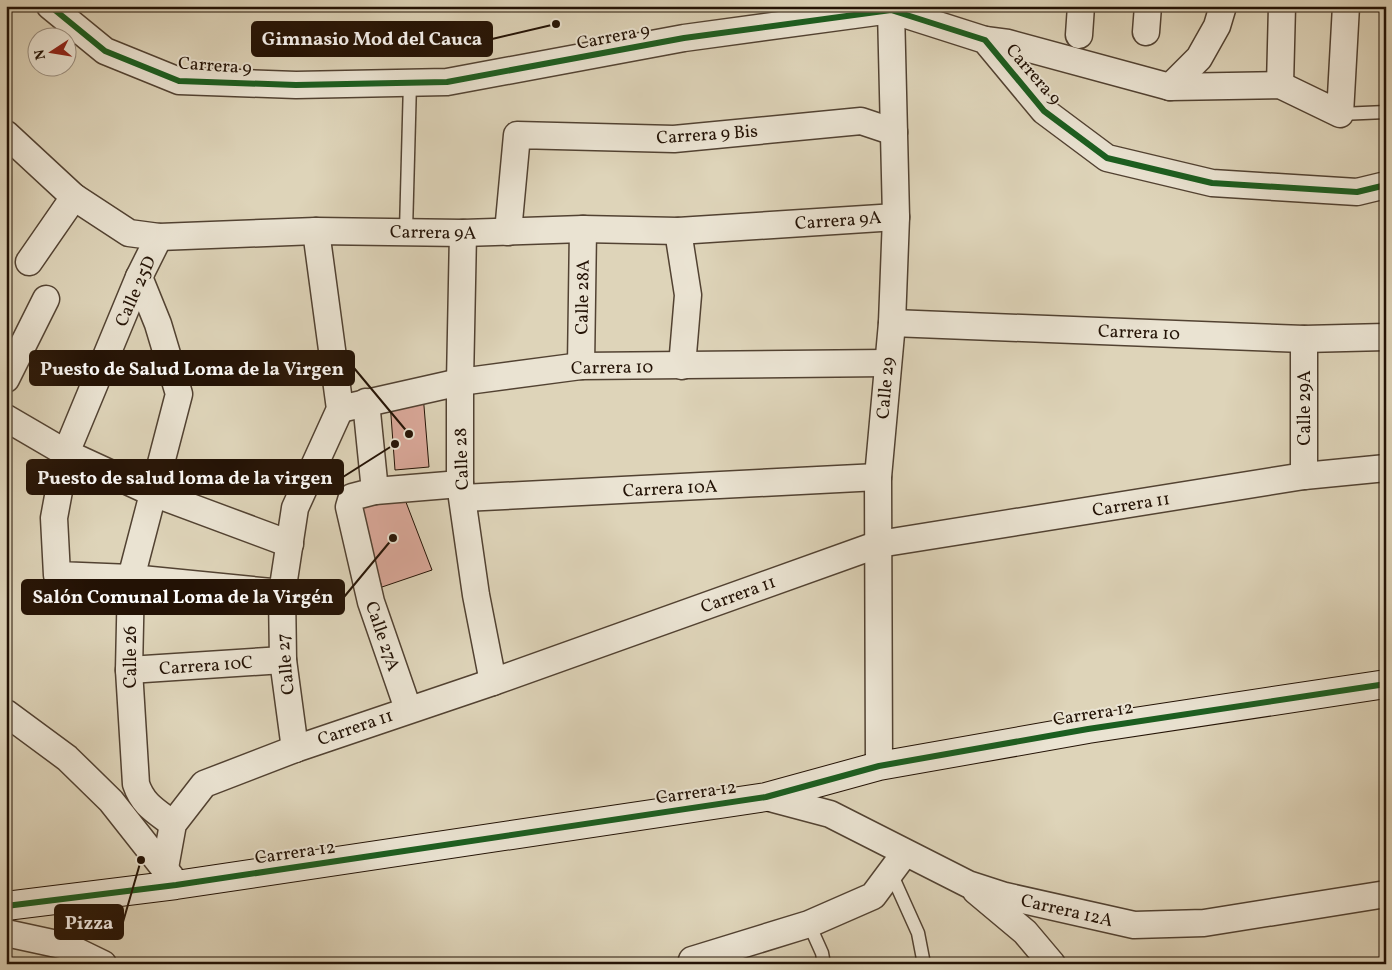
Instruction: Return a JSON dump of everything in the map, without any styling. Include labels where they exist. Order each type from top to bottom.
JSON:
[{"type":"street","name":"Carrera 9","points":[[50,6],[105,51],[179,81],[296,85],[447,82],[684,38],[891,10],[985,40],[1044,112],[1108,158],[1212,183],[1357,192],[1386,186]]},
{"type":"street","points":[[1079,35],[1080,6]]},
{"type":"street","points":[[1146,32],[1148,6]]},
{"type":"street","points":[[1170,87],[1199,58],[1217,26],[1223,6]]},
{"type":"street","points":[[1280,85],[1282,6]]},
{"type":"street","points":[[985,40],[1008,43],[1170,87],[1280,85],[1340,114],[1346,6]]},
{"type":"street","name":"Calle 29","points":[[879,766],[878,477],[892,323],[896,217],[891,10]]},
{"type":"street","name":"Carrera 9 Bis","points":[[508,232],[517,135],[674,139],[861,121],[894,132]]},
{"type":"street","name":"Carrera 9A","points":[[6,134],[74,197],[129,233],[159,237],[316,231],[463,233],[583,229],[678,231],[896,217]]},
{"type":"street","points":[[29,262],[74,197]]},
{"type":"street","name":"Calle 28A","points":[[581,366],[583,229]]},
{"type":"street","points":[[316,231],[340,409]]},
{"type":"street","points":[[678,231],[688,295],[682,366]]},
{"type":"street","name":"Calle 28","points":[[463,233],[460,382],[462,491],[476,595],[493,682]]},
{"type":"street","name":"Calle 25D","points":[[131,578],[58,575],[54,518],[66,453],[139,277],[159,237]]},
{"type":"street","name":"Calle 26","points":[[139,277],[158,324],[179,394],[131,578],[129,670],[136,784],[140,796],[149,806],[174,824]]},
{"type":"street","points":[[6,379],[46,299]]},
{"type":"street","name":"Carrera 10","points":[[892,323],[1304,339],[1386,337]]},
{"type":"street","name":"Calle 29A","points":[[1304,339],[1304,476]]},
{"type":"street","name":"Carrera 10","points":[[340,409],[460,382],[581,366],[887,364]]},
{"type":"street","points":[[366,402],[375,491]]},
{"type":"street","name":"Calle 27","points":[[294,749],[283,660],[282,593],[295,508],[340,409]]},
{"type":"street","points":[[6,418],[66,453],[153,493],[290,544]]},
{"type":"street","name":"Carrera 11","points":[[170,877],[174,824],[204,784],[294,749],[408,709],[493,682],[879,544],[1304,476],[1386,468]]},
{"type":"street","name":"Carrera 10A","points":[[375,491],[462,491],[878,477]]},
{"type":"street","name":"Calle 27A","points":[[375,491],[352,497],[348,506],[371,602],[408,709]]},
{"type":"street","points":[[131,578],[282,593]]},
{"type":"street","name":"Carrera 10C","points":[[129,670],[283,660]]},
{"type":"street","name":"Carrera 12","points":[[6,906],[170,877],[766,797],[879,766],[1088,729],[1386,684]]},
{"type":"street","points":[[6,713],[67,758],[105,795],[170,877]]},
{"type":"street","name":"Carrera 12A","points":[[766,797],[830,814],[898,863],[1005,896],[1134,925],[1204,923],[1386,894]]},
{"type":"street","points":[[694,962],[809,924],[873,896],[898,863]]},
{"type":"street","points":[[968,884],[1025,932],[1052,964]]},
{"type":"street","points":[[6,933],[66,946],[103,964]]},
{"type":"lane","points":[[406,231],[410,82]]},
{"type":"lane","points":[[1340,114],[1386,112]]},
{"type":"lane","points":[[898,863],[918,933],[924,964]]},
{"type":"lane","points":[[809,924],[822,953],[824,964]]},
{"type":"building","points":[[423,394],[429,467],[395,470],[390,402]]},
{"type":"building","points":[[404,497],[432,570],[382,587],[355,507]]},
{"type":"cycle path","points":[[50,6],[105,51],[179,81],[296,85],[447,82],[684,38],[891,10],[985,40],[1044,111],[1107,158],[1212,183],[1357,192],[1386,185]]},
{"type":"cycle path","points":[[6,906],[176,885],[766,797],[879,766],[1088,729],[1386,684]]},
{"type":"place","name":"Gimnasio Mod del Cauca","points":[[556,24]]},
{"type":"place","name":"Puesto de Salud Loma de la Virgen","points":[[409,434]]},
{"type":"place","name":"Puesto de salud loma de la virgen","points":[[395,444]]},
{"type":"place","name":"Salón Comunal Loma de la Virgén","points":[[393,538]]},
{"type":"place","name":"Pizza","points":[[141,860]]}]
